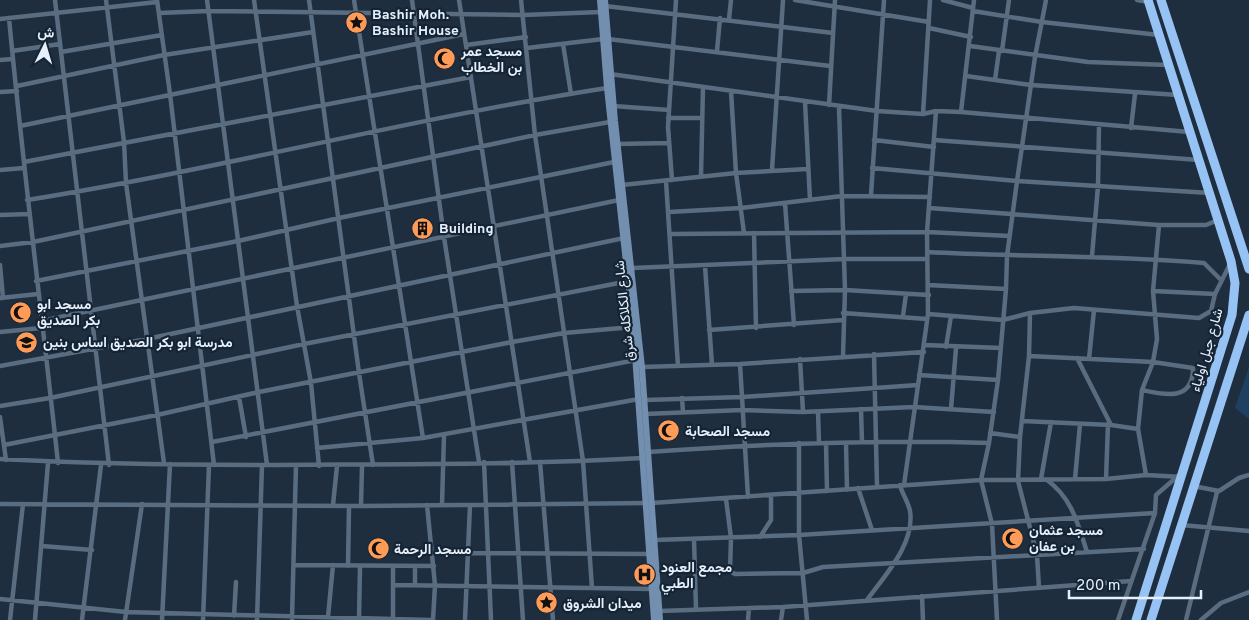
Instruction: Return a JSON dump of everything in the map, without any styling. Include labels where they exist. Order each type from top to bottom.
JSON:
[{"type":"highway","points":[[1161,0],[1249,269]]},
{"type":"highway","name":"شارع جبل اولياء","points":[[1136,620],[1232,315],[1235,282],[1219,220],[1148,1]]},
{"type":"highway","name":"شارع جبل اولياء","points":[[1151,620],[1249,315]]},
{"type":"highway","points":[[1186,464],[1199,466]]},
{"type":"street","points":[[55,0],[97,348],[109,465]]},
{"type":"street","points":[[106,0],[124,142],[126,183],[133,221],[164,464]]},
{"type":"street","points":[[207,0],[247,318],[259,392],[265,465],[257,618]]},
{"type":"street","points":[[254,0],[297,306],[312,384],[319,466]]},
{"type":"street","points":[[309,0],[358,373],[373,465]]},
{"type":"street","points":[[354,0],[364,56],[391,247],[423,438]]},
{"type":"street","points":[[412,0],[455,316],[481,462],[486,506],[492,620]]},
{"type":"street","points":[[459,0],[530,462]]},
{"type":"street","points":[[521,0],[535,135],[583,461],[592,588]]},
{"type":"street","name":"شارع الكلاكله شرق","points":[[600,0],[600,12],[610,74],[642,367],[642,399],[650,503],[655,540],[660,620]]},
{"type":"street","points":[[672,180],[668,143],[668,110],[676,0]]},
{"type":"street","points":[[729,20],[731,0]]},
{"type":"street","points":[[772,170],[775,99],[784,0]]},
{"type":"street","points":[[795,0],[929,22]]},
{"type":"street","points":[[829,105],[834,0]]},
{"type":"street","points":[[871,195],[884,0]]},
{"type":"street","points":[[923,114],[930,0]]},
{"type":"street","points":[[943,0],[973,10],[1007,17],[1159,34]]},
{"type":"street","points":[[961,112],[974,0]]},
{"type":"street","points":[[995,80],[1009,0]]},
{"type":"street","points":[[997,620],[992,524],[981,480],[989,443],[998,380],[1007,256],[1017,181],[1035,56],[1046,0]]},
{"type":"street","points":[[1137,0],[1148,1]]},
{"type":"street","points":[[0,20],[157,1],[212,442],[203,617]]},
{"type":"street","points":[[605,3],[833,34]]},
{"type":"street","name":"شارع الكلاكله شرق","points":[[605,3],[606,88],[629,281],[636,360],[646,414],[646,455]]},
{"type":"street","points":[[158,13],[208,11],[523,15],[600,12]]},
{"type":"street","points":[[9,18],[41,328],[58,463]]},
{"type":"street","points":[[718,51],[720,18]]},
{"type":"street","points":[[929,28],[971,37]]},
{"type":"street","points":[[0,92],[64,75],[164,55],[313,32]]},
{"type":"street","points":[[20,126],[69,114],[217,86],[264,74],[364,56],[464,34]]},
{"type":"street","points":[[61,52],[162,35]]},
{"type":"street","points":[[466,45],[526,37]]},
{"type":"street","points":[[527,48],[605,39],[779,58],[830,66]]},
{"type":"street","points":[[12,51],[60,44]]},
{"type":"street","points":[[563,44],[572,94]]},
{"type":"street","points":[[970,46],[1035,56],[1117,64],[1168,65]]},
{"type":"street","points":[[0,60],[13,59]]},
{"type":"street","points":[[610,74],[775,99],[877,111],[923,114],[936,111],[961,112],[1189,132]]},
{"type":"street","points":[[966,76],[1032,85],[1135,94],[1178,95]]},
{"type":"street","points":[[24,162],[471,77]]},
{"type":"street","points":[[27,200],[275,154],[532,100],[606,88]]},
{"type":"street","points":[[701,176],[703,88]]},
{"type":"street","points":[[731,91],[736,173],[744,233]]},
{"type":"street","points":[[1131,128],[1135,94]]},
{"type":"street","points":[[806,102],[810,200]]},
{"type":"street","points":[[613,106],[668,110]]},
{"type":"street","points":[[839,107],[845,290],[843,356]]},
{"type":"street","points":[[867,600],[894,563],[910,528],[908,504],[902,485],[911,442],[914,407],[924,352],[929,295],[927,232],[936,111]]},
{"type":"street","points":[[668,118],[702,118]]},
{"type":"street","points":[[0,246],[33,242],[233,201],[535,135],[610,122]]},
{"type":"street","points":[[1092,256],[1098,186],[1099,125]]},
{"type":"street","points":[[874,140],[934,147]]},
{"type":"street","points":[[934,140],[1200,160]]},
{"type":"street","points":[[617,144],[668,143]]},
{"type":"street","points":[[36,281],[188,250],[238,242],[339,218],[386,210],[614,162]]},
{"type":"street","points":[[0,170],[24,168]]},
{"type":"street","points":[[872,168],[1017,181],[1210,193]]},
{"type":"street","points":[[622,185],[701,176],[808,169]]},
{"type":"street","points":[[666,181],[671,234],[678,366]]},
{"type":"street","points":[[669,212],[741,208],[842,196],[871,195],[930,198]]},
{"type":"street","points":[[41,321],[619,200]]},
{"type":"street","points":[[785,203],[794,325]]},
{"type":"street","points":[[929,208],[1159,225],[1206,225],[1219,220]]},
{"type":"street","points":[[0,215],[29,214]]},
{"type":"street","points":[[1146,475],[1138,429],[1142,390],[1153,362],[1157,339],[1153,291],[1159,225]]},
{"type":"street","points":[[671,234],[927,232],[1010,236]]},
{"type":"street","points":[[754,233],[756,328]]},
{"type":"street","points":[[0,366],[147,339],[624,238]]},
{"type":"street","points":[[927,252],[1007,256],[1155,258],[1204,262],[1221,280]]},
{"type":"street","points":[[632,268],[844,260],[927,259]]},
{"type":"street","points":[[843,313],[951,316],[1003,320],[1061,308],[1203,317],[1211,311],[1215,294],[1231,261]]},
{"type":"street","points":[[0,265],[1,298],[38,294]]},
{"type":"street","points":[[705,266],[712,365]]},
{"type":"street","points":[[0,406],[50,398],[304,344],[629,281]]},
{"type":"street","points":[[928,285],[1006,289]]},
{"type":"street","points":[[791,291],[845,290],[929,295]]},
{"type":"street","points":[[1153,291],[1215,294]]},
{"type":"street","points":[[904,316],[906,294]]},
{"type":"street","points":[[1089,359],[1094,310]]},
{"type":"street","points":[[1030,313],[1029,356],[1020,437],[1018,481],[1037,555],[1038,588]]},
{"type":"street","points":[[946,347],[951,316]]},
{"type":"street","points":[[709,330],[756,328],[843,320]]},
{"type":"street","points":[[4,444],[104,426],[259,392],[312,384],[512,342],[564,333],[633,327]]},
{"type":"street","points":[[0,332],[41,328]]},
{"type":"street","points":[[924,345],[956,348],[1000,348]]},
{"type":"street","points":[[951,409],[956,348]]},
{"type":"street","points":[[642,367],[740,364],[924,352]]},
{"type":"street","points":[[874,354],[874,442],[877,486]]},
{"type":"street","points":[[1029,356],[1153,362],[1191,366],[1193,371],[1191,379],[1185,389],[1171,396],[1142,390]]},
{"type":"street","points":[[1077,358],[1110,424],[1106,479]]},
{"type":"street","points":[[212,442],[365,413],[418,400],[636,360]]},
{"type":"street","points":[[800,360],[803,412]]},
{"type":"street","points":[[740,364],[748,497]]},
{"type":"street","points":[[919,376],[998,380]]},
{"type":"street","points":[[317,448],[423,438],[642,399],[802,394],[918,385]]},
{"type":"street","points":[[239,397],[246,437]]},
{"type":"street","points":[[682,398],[683,412]]},
{"type":"street","points":[[646,414],[742,410],[818,412],[914,407],[994,412]]},
{"type":"street","points":[[861,409],[862,442]]},
{"type":"street","points":[[818,412],[819,443]]},
{"type":"street","points":[[0,417],[4,444],[3,460],[101,465],[362,466],[583,461],[745,445],[862,442],[989,443]]},
{"type":"street","points":[[1022,421],[1110,424],[1138,429]]},
{"type":"street","points":[[1043,479],[1051,422]]},
{"type":"street","points":[[1075,479],[1080,424]]},
{"type":"street","points":[[990,433],[1020,437]]},
{"type":"street","points":[[442,505],[444,434]]},
{"type":"street","points":[[799,443],[799,535],[807,620]]},
{"type":"street","points":[[826,443],[827,491]]},
{"type":"street","points":[[846,443],[846,490]]},
{"type":"street","points":[[512,462],[523,620]]},
{"type":"street","points":[[540,462],[552,620]]},
{"type":"street","points":[[35,620],[48,463]]},
{"type":"street","points":[[162,620],[170,464]]},
{"type":"street","points":[[82,620],[98,504],[101,465]]},
{"type":"street","points":[[292,619],[296,465]]},
{"type":"street","points":[[333,505],[337,466]]},
{"type":"street","points":[[361,506],[362,466]]},
{"type":"street","points":[[0,504],[208,503],[486,506],[650,503],[981,480],[1018,481],[1106,479],[1146,475],[1180,476]]},
{"type":"street","points":[[1186,620],[1217,492],[1239,478],[1249,475]]},
{"type":"street","points":[[1112,620],[1118,620],[1144,549],[1155,513],[1156,496],[1180,476]]},
{"type":"street","points":[[1043,479],[1064,494],[1076,518],[1087,552]]},
{"type":"street","points":[[1193,486],[1217,492]]},
{"type":"street","points":[[858,488],[872,530]]},
{"type":"street","points":[[760,537],[771,520],[771,496]]},
{"type":"street","points":[[726,499],[731,538],[730,571]]},
{"type":"street","name":"شارع الكلاكله شرق","points":[[650,503],[650,554],[654,620]]},
{"type":"street","points":[[10,620],[23,504]]},
{"type":"street","points":[[125,620],[142,504]]},
{"type":"street","points":[[0,599],[126,612],[203,617],[234,616],[292,619],[328,617],[431,620],[435,585],[427,505]]},
{"type":"street","points":[[465,620],[470,505]]},
{"type":"street","points":[[348,566],[349,506]]},
{"type":"street","points":[[655,540],[799,535],[1155,513]]},
{"type":"street","points":[[1181,525],[1209,529],[1249,531]]},
{"type":"street","points":[[694,539],[696,609]]},
{"type":"street","points":[[42,546],[92,550]]},
{"type":"street","points":[[695,571],[730,571],[744,574],[803,573],[823,567],[1144,549]]},
{"type":"street","points":[[433,553],[650,554]]},
{"type":"street","points":[[294,565],[434,566]]},
{"type":"street","points":[[328,617],[333,565]]},
{"type":"street","points":[[359,619],[360,566]]},
{"type":"street","points":[[393,566],[393,620]]},
{"type":"street","points":[[415,566],[415,585]]},
{"type":"street","points":[[659,611],[783,607],[1131,581]]},
{"type":"street","points":[[234,616],[236,582]]},
{"type":"street","points":[[393,585],[653,589]]},
{"type":"street","points":[[1201,620],[1221,603],[1249,592]]},
{"type":"street","points":[[922,596],[923,620]]},
{"type":"street","points":[[781,620],[783,607]]},
{"type":"street","points":[[748,620],[749,608]]},
{"type":"shaded area","points":[[1249,367],[1249,419],[1235,408]]},
{"type":"place","name":"Bashir Moh. Bashir House","points":[[356,22]]},
{"type":"place","name":"مسجد عمر بن الخطاب","points":[[445,59]]},
{"type":"place","name":"Building","points":[[423,228]]},
{"type":"place","name":"مسجد ابو بكر الصديق","points":[[21,312]]},
{"type":"place","name":"مدرسة ابو بكر الصديق اساس بنين","points":[[27,342]]},
{"type":"place","name":"مسجد الصحابة","points":[[669,431]]},
{"type":"place","name":"مسجد عثمان بن عفان","points":[[1013,538]]},
{"type":"place","name":"مسجد الرحمة","points":[[378,549]]},
{"type":"place","name":"مجمع العنود الطبي","points":[[645,575]]},
{"type":"place","name":"ميدان الشروق","points":[[547,603]]}]
